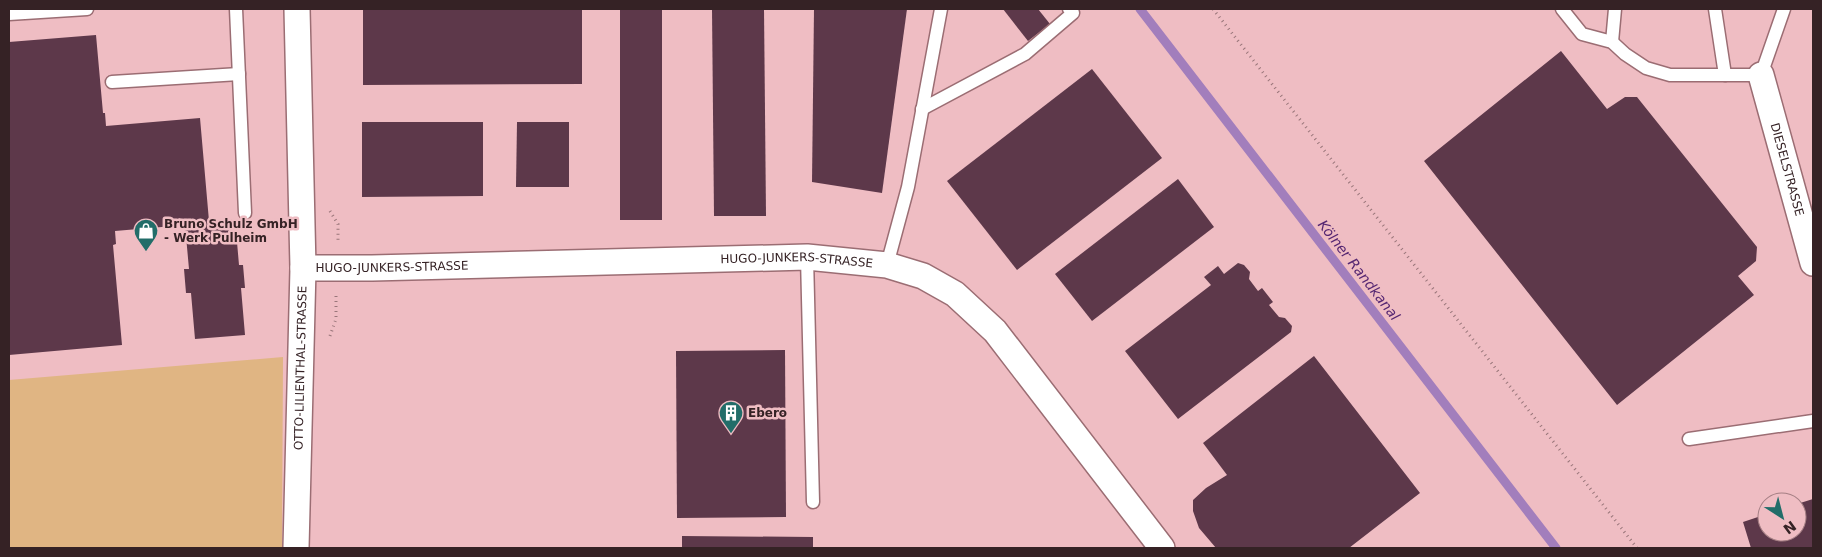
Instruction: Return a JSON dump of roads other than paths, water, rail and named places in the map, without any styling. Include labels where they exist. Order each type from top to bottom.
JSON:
[{"type":"street","name":"OTTO-LILIENTHAL-STRASSE","points":[[296,548],[303,268],[297,9]]},
{"type":"street","name":"DIESELSTRASSE","points":[[1761,75],[1813,262]]},
{"type":"street","name":"HUGO-JUNKERS-STRASSE","points":[[303,268],[372,268],[807,257],[887,265],[923,276],[955,294],[994,331],[1162,548]]},
{"type":"lane","points":[[9,14],[87,9]]},
{"type":"lane","points":[[236,9],[245,213]]},
{"type":"lane","points":[[887,265],[908,187],[941,9]]},
{"type":"lane","points":[[922,109],[1025,54],[1073,13],[1069,9]]},
{"type":"lane","points":[[1562,9],[1582,34],[1612,42],[1624,54],[1646,68],[1670,74],[1724,75],[1761,75],[1784,9]]},
{"type":"lane","points":[[1612,42],[1615,9]]},
{"type":"lane","points":[[1715,9],[1724,75]]},
{"type":"lane","points":[[112,82],[239,74]]},
{"type":"lane","points":[[807,257],[813,502]]},
{"type":"lane","points":[[1689,439],[1813,421]]},
{"type":"waterway","name":"Kölner Randkanal","points":[[1140,9],[1556,548]]},
{"type":"place","name":"Bruno Schulz GmbH - Werk Pulheim","points":[[146,252]]},
{"type":"place","name":"Ebero","points":[[731,434]]}]
